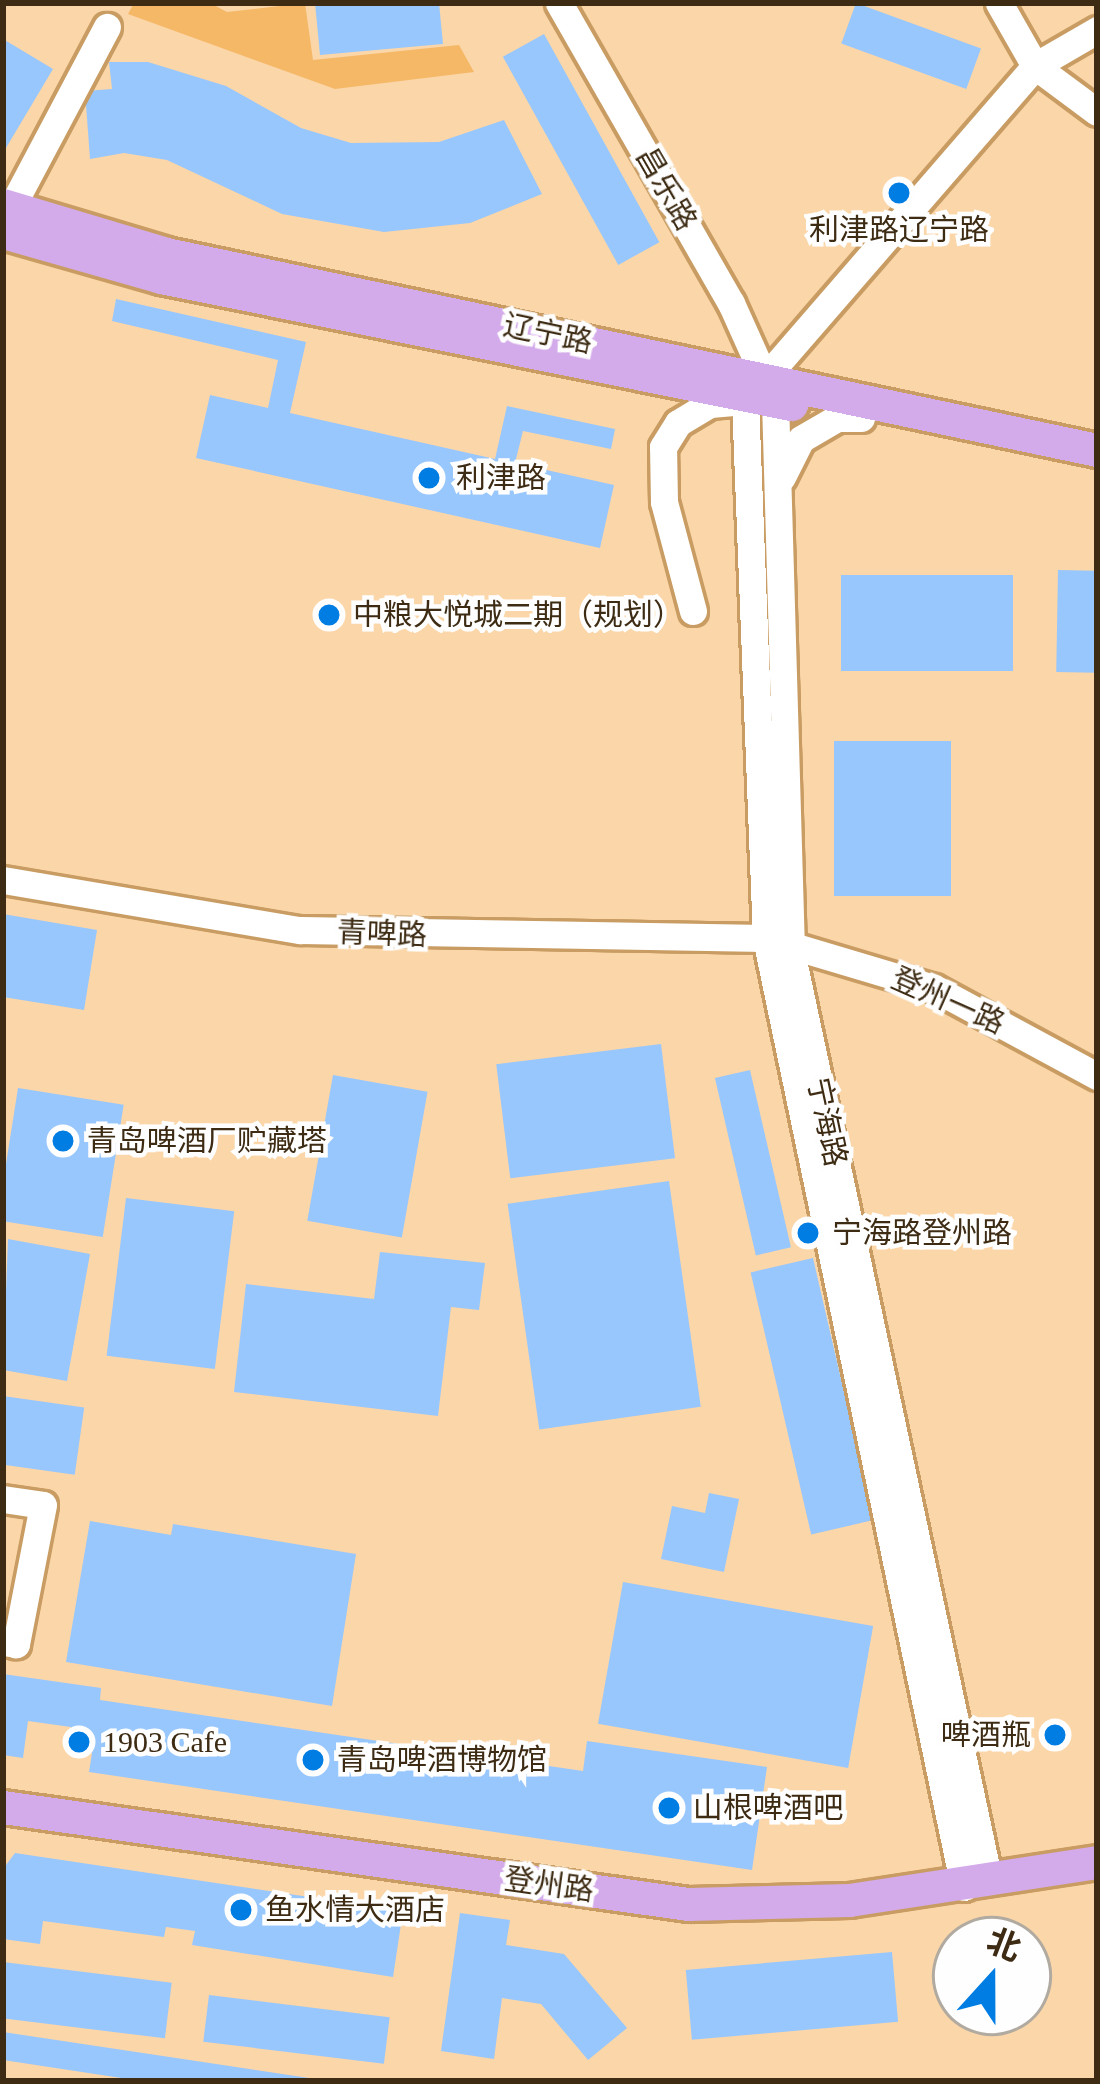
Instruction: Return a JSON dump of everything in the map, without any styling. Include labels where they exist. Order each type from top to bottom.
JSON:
[{"type":"main road","name":"辽宁路","points":[[6,215],[861,418],[1097,467]]},
{"type":"main road","name":"辽宁路","points":[[761,394],[1097,451]]},
{"type":"main road","name":"登州路","points":[[3,1807],[688,1904],[849,1900],[1097,1862]]},
{"type":"street","name":"昌乐路","points":[[559,3],[731,303],[761,394]]},
{"type":"street","points":[[999,3],[1035,67],[1097,112]]},
{"type":"street","points":[[6,215],[107,27]]},
{"type":"street","points":[[693,611],[664,502],[663,447],[694,413],[761,394],[1035,67],[1097,30]]},
{"type":"street","name":"宁海路","points":[[761,394],[779,487],[778,944]]},
{"type":"street","name":"宁海路","points":[[761,394],[778,944],[976,1884]]},
{"type":"street","points":[[779,487],[801,440],[837,418],[861,418]]},
{"type":"street","name":"青啤路","points":[[3,880],[300,930],[778,944]]},
{"type":"street","name":"登州一路","points":[[778,944],[934,988],[1097,1076]]},
{"type":"street","points":[[3,1499],[43,1505],[16,1644],[3,1642]]},
{"type":"shaded area","points":[[134,3],[210,3],[227,12],[305,3],[313,60],[459,45],[474,72],[335,89],[128,14]]},
{"type":"building","points":[[315,3],[439,3],[443,44],[320,55]]},
{"type":"building","points":[[856,3],[981,48],[966,89],[841,43]]},
{"type":"building","points":[[544,34],[659,242],[618,265],[503,57]]},
{"type":"building","points":[[3,39],[53,69],[3,153]]},
{"type":"building","points":[[109,62],[148,62],[226,86],[301,128],[351,143],[439,142],[504,120],[542,194],[470,223],[384,232],[282,214],[167,160],[124,153],[90,159],[85,91],[112,89]]},
{"type":"building","points":[[116,299],[306,342],[290,413],[495,459],[507,406],[615,429],[611,449],[523,431],[515,463],[614,485],[600,548],[196,458],[210,395],[268,408],[278,360],[112,321]]},
{"type":"building","points":[[1058,570],[1097,571],[1095,673],[1056,672]]},
{"type":"building","points":[[841,575],[1013,575],[1013,671],[841,671]]},
{"type":"building","points":[[834,741],[951,741],[951,896],[834,896]]},
{"type":"building","points":[[3,914],[97,930],[84,1010],[3,997]]},
{"type":"building","points":[[661,1044],[675,1158],[510,1178],[496,1064]]},
{"type":"building","points":[[750,1070],[791,1247],[756,1255],[715,1078]]},
{"type":"building","points":[[333,1075],[428,1092],[402,1237],[307,1221]]},
{"type":"building","name":"青岛啤酒厂贮藏塔","points":[[18,1088],[124,1105],[103,1237],[3,1221],[3,1183]]},
{"type":"building","points":[[669,1181],[701,1407],[539,1429],[508,1204]]},
{"type":"building","points":[[126,1198],[234,1211],[215,1369],[107,1356]]},
{"type":"building","points":[[8,1239],[90,1254],[67,1381],[3,1370]]},
{"type":"building","points":[[380,1252],[485,1263],[479,1310],[451,1307],[438,1416],[234,1392],[246,1284],[374,1299]]},
{"type":"building","points":[[813,1258],[874,1520],[811,1535],[751,1272]]},
{"type":"building","points":[[3,1396],[84,1407],[75,1475],[3,1465]]},
{"type":"building","points":[[709,1493],[739,1499],[724,1572],[661,1559],[672,1506],[705,1513]]},
{"type":"building","points":[[90,1521],[171,1535],[173,1524],[356,1554],[332,1706],[66,1662]]},
{"type":"building","points":[[623,1582],[873,1626],[848,1768],[598,1724]]},
{"type":"building","points":[[3,1674],[101,1688],[100,1700],[583,1771],[587,1741],[767,1767],[752,1870],[89,1772],[92,1753],[67,1750],[71,1727],[28,1721],[23,1758],[3,1755]]},
{"type":"building","points":[[15,1853],[403,1911],[393,1977],[192,1945],[195,1931],[166,1927],[164,1937],[43,1921],[40,1944],[3,1939],[3,1869]]},
{"type":"building","points":[[460,1913],[510,1920],[506,1945],[564,1954],[627,2028],[588,2060],[541,2004],[502,1998],[494,2059],[441,2051]]},
{"type":"building","points":[[892,1952],[898,2022],[692,2040],[686,1970]]},
{"type":"building","points":[[3,1962],[172,1983],[165,2038],[3,2018]]},
{"type":"building","points":[[209,1995],[390,2017],[384,2064],[203,2042]]},
{"type":"building","points":[[3,2032],[309,2081],[141,2081],[3,2060]]},
{"type":"place","name":"利津路辽宁路","points":[[899,193]]},
{"type":"place","name":"利津路","points":[[429,478]]},
{"type":"place","name":"中粮大悦城二期（规划）","points":[[329,615]]},
{"type":"place","name":"青岛啤酒厂贮藏塔","points":[[63,1141]]},
{"type":"place","name":"宁海路登州路","points":[[808,1233]]},
{"type":"place","name":"啤酒瓶","points":[[1055,1735]]},
{"type":"place","name":"1903 Cafe","points":[[79,1742]]},
{"type":"place","name":"青岛啤酒博物馆","points":[[313,1760]]},
{"type":"place","name":"山根啤酒吧","points":[[669,1808]]},
{"type":"place","name":"鱼水情大酒店","points":[[241,1910]]}]
